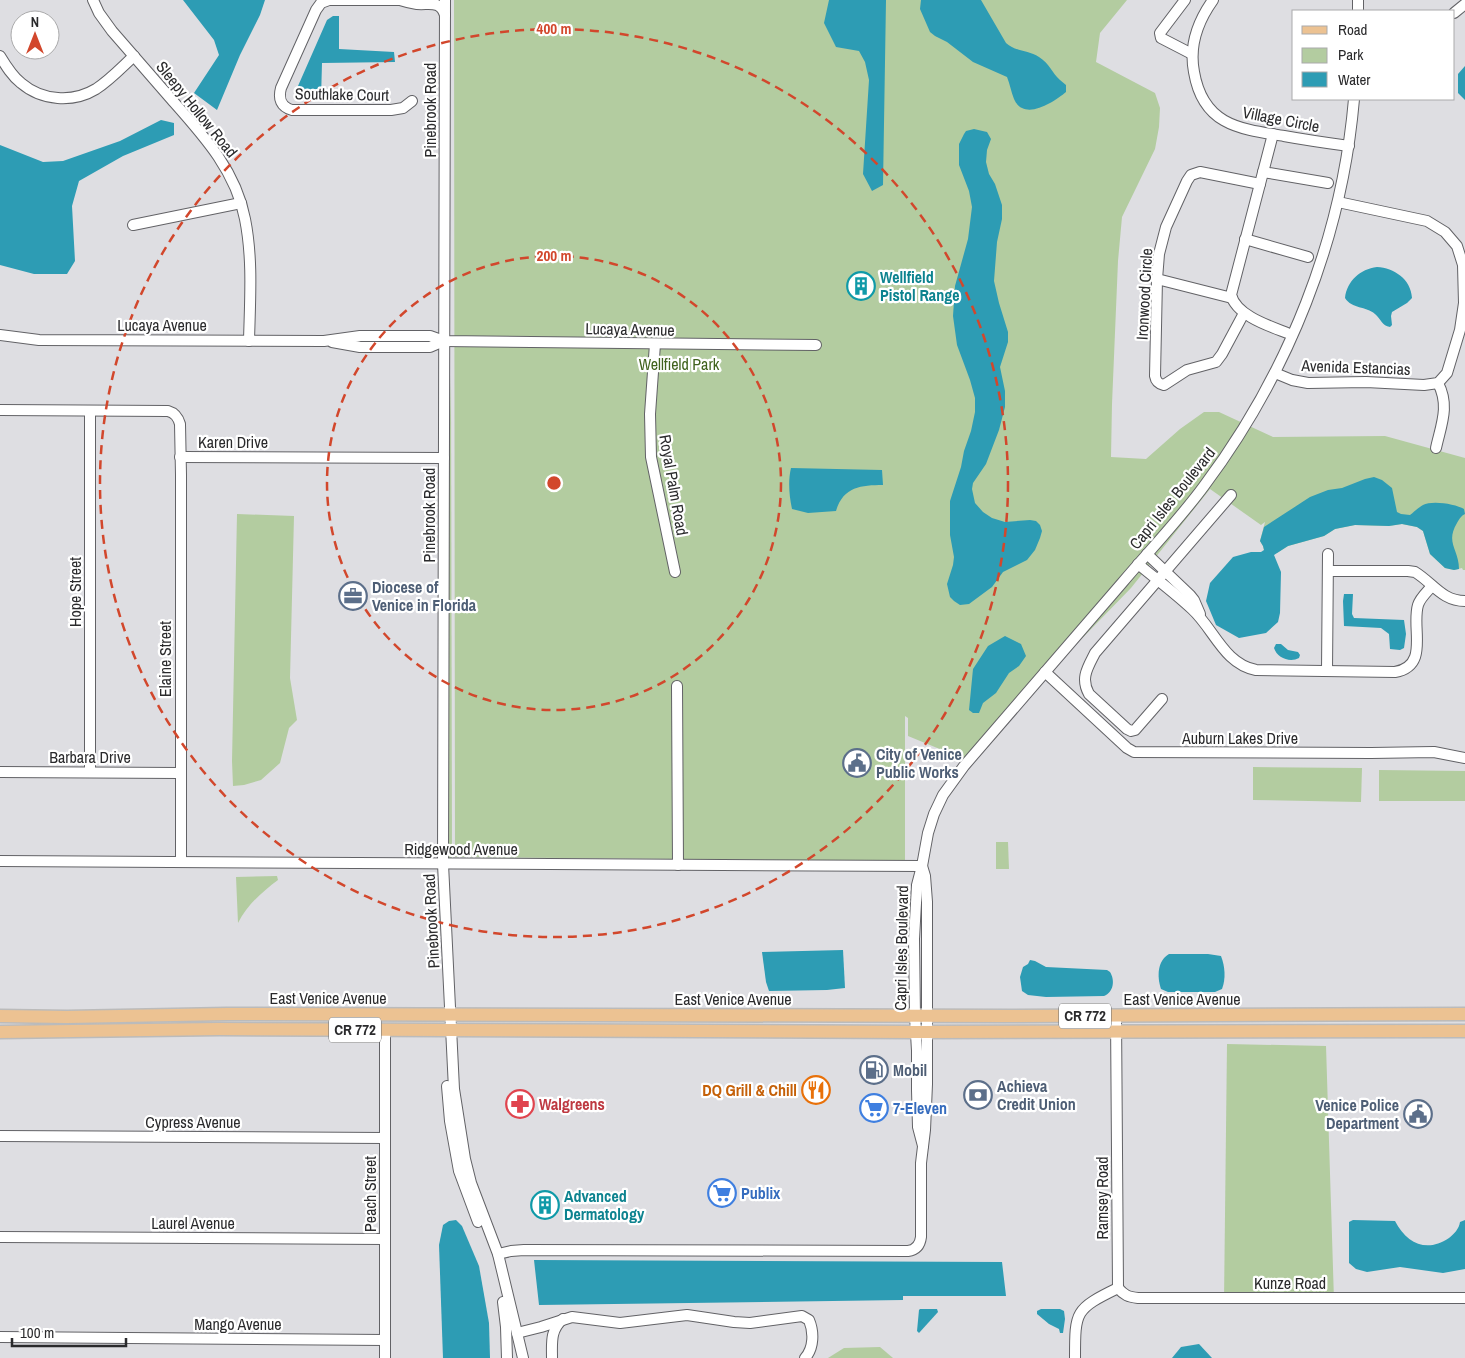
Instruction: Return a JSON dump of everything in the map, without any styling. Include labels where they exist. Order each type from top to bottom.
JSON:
[{"type":"main road","name":"East Venice Avenue","points":[[0,1016],[67,1017],[227,1014],[921,1016],[1465,1014]]},
{"type":"main road","points":[[1241,1030],[1267,1025],[1356,1023],[1372,1014]]},
{"type":"main road","points":[[607,1031],[630,1025],[668,1021],[679,1015]]},
{"type":"main road","points":[[670,1031],[686,1021],[747,1021],[765,1015]]},
{"type":"main road","name":"East Venice Avenue","points":[[0,1032],[219,1029],[921,1032],[1465,1031]]},
{"type":"street","name":"Sleepy Hollow Road","points":[[92,0],[106,23],[215,151],[231,177],[245,217],[250,256],[249,341]]},
{"type":"street","name":"Southlake Court","points":[[412,101],[403,108],[391,110],[292,110],[282,105],[279,99],[281,88],[316,10],[321,3],[336,0],[400,0],[417,4],[437,4],[442,8],[445,15]]},
{"type":"street","name":"Pinebrook Road","points":[[445,0],[443,864],[451,1030],[447,1049],[447,1082],[454,1121],[459,1171],[490,1252],[505,1311],[507,1358]]},
{"type":"street","points":[[1185,0],[1160,33],[1161,38],[1192,54]]},
{"type":"street","name":"Village Circle","points":[[1213,0],[1195,36],[1192,54],[1197,86],[1203,100],[1212,112],[1226,122],[1241,129],[1349,146]]},
{"type":"street","points":[[0,56],[14,76],[31,90],[40,95],[62,99],[80,96],[98,87],[134,56]]},
{"type":"street","name":"Capri Isles Boulevard","points":[[498,1254],[524,1250],[911,1250],[919,1245],[921,1237],[921,1163],[923,1146],[918,1127],[927,902],[922,866],[930,824],[946,790],[964,766],[1190,504],[1242,431],[1275,373],[1307,303],[1318,271],[1338,202],[1349,146],[1354,100]]},
{"type":"street","points":[[1274,134],[1232,285],[1232,298],[1236,307],[1244,313],[1292,336]]},
{"type":"street","name":"Ironwood Circle","points":[[1244,313],[1216,362],[1187,370],[1167,384],[1160,384],[1158,382],[1155,376],[1159,254],[1166,227],[1181,192],[1191,175],[1196,172],[1260,184]]},
{"type":"street","points":[[1263,172],[1328,182]]},
{"type":"street","points":[[1338,202],[1427,222],[1437,226],[1457,246],[1464,274],[1463,319],[1447,373],[1438,383],[1443,395],[1444,410],[1436,448]]},
{"type":"street","points":[[133,225],[241,203]]},
{"type":"street","points":[[1245,239],[1308,257]]},
{"type":"street","points":[[1157,280],[1232,298]]},
{"type":"street","name":"Lucaya Avenue","points":[[0,335],[39,340],[324,341],[360,347],[430,347],[444,341],[816,345]]},
{"type":"street","name":"Royal Palm Road","points":[[655,344],[650,414],[650,451],[675,572]]},
{"type":"street","name":"Avenida Estancias","points":[[1275,373],[1292,380],[1308,383],[1366,382],[1424,385],[1438,383]]},
{"type":"street","name":"Karen Drive","points":[[0,410],[168,411],[177,416],[180,424],[180,456],[444,458]]},
{"type":"street","name":"Hope Street","points":[[90,411],[90,772]]},
{"type":"street","name":"Elaine Street","points":[[180,456],[181,862]]},
{"type":"street","points":[[1162,699],[1135,730],[1127,729],[1089,694],[1084,680],[1088,667],[1095,653],[1230,495]]},
{"type":"street","points":[[1146,554],[1190,595],[1201,618]]},
{"type":"street","points":[[1327,670],[1328,554]]},
{"type":"street","points":[[1138,564],[1201,618],[1228,654],[1240,664],[1250,669],[1261,670],[1395,672],[1407,668],[1416,655],[1418,603],[1432,586]]},
{"type":"street","points":[[1328,571],[1415,572],[1451,600],[1465,601]]},
{"type":"street","name":"Auburn Lakes Drive","points":[[1045,672],[1134,752],[1434,752],[1465,758]]},
{"type":"street","points":[[677,686],[678,865]]},
{"type":"street","name":"Barbara Drive","points":[[0,772],[180,773]]},
{"type":"street","name":"Ridgewood Avenue","points":[[0,862],[922,866]]},
{"type":"street","name":"Ramsey Road","points":[[1116,1016],[1118,1288]]},
{"type":"street","name":"Peach Street","points":[[385,1358],[386,1030]]},
{"type":"street","name":"Pinebrook Road","points":[[454,1121],[471,1183],[498,1254],[523,1358]]},
{"type":"street","name":"Cypress Avenue","points":[[0,1136],[385,1138]]},
{"type":"street","name":"Laurel Avenue","points":[[0,1237],[385,1240]]},
{"type":"street","points":[[1075,1358],[1076,1322],[1082,1310],[1095,1299],[1118,1288]]},
{"type":"street","name":"Kunze Road","points":[[1118,1288],[1123,1294],[1138,1298],[1465,1298]]},
{"type":"street","points":[[517,1333],[576,1317],[620,1323],[687,1315],[750,1323],[802,1316],[809,1320],[812,1330],[811,1349],[806,1358]]},
{"type":"street","points":[[552,1358],[552,1337],[556,1326],[564,1319]]},
{"type":"street","points":[[541,1327],[549,1332],[552,1337]]},
{"type":"street","name":"Mango Avenue","points":[[0,1337],[385,1340]]},
{"type":"green space","name":"Wellfield Park","points":[[454,0],[1127,0],[1100,33],[1096,62],[1155,93],[1160,108],[1155,149],[1122,217],[1118,261],[1111,457],[1146,459],[1180,429],[1204,412],[1219,412],[1273,437],[1385,436],[1465,458],[1465,570],[1462,568],[1454,570],[1445,568],[1430,554],[1423,531],[1417,527],[1402,524],[1389,526],[1355,525],[1335,529],[1324,536],[1288,546],[1277,553],[1264,550],[1260,541],[1265,522],[1261,525],[1210,489],[1131,588],[1059,662],[1187,501],[964,759],[908,736],[908,718],[905,716],[905,861],[455,857]]},
{"type":"green space","points":[[451,374],[452,859],[447,862],[448,508]]},
{"type":"green space","points":[[237,514],[294,516],[290,678],[297,720],[289,728],[280,763],[261,780],[233,786],[232,761]]},
{"type":"green space","points":[[1253,767],[1362,768],[1361,802],[1253,800]]},
{"type":"green space","points":[[1379,770],[1465,771],[1465,801],[1379,801]]},
{"type":"green space","points":[[996,842],[1008,842],[1009,869],[996,869]]},
{"type":"green space","points":[[277,876],[278,880],[255,899],[238,923],[236,877]]},
{"type":"green space","points":[[1227,1044],[1326,1046],[1334,1300],[1224,1301]]},
{"type":"green space","points":[[880,1347],[893,1358],[828,1358],[844,1348]]},
{"type":"water","points":[[183,0],[265,0],[217,110],[194,93],[219,55],[214,40]]},
{"type":"water","points":[[829,0],[886,0],[883,185],[872,191],[863,174],[869,80],[865,62],[859,51],[836,47],[824,23]]},
{"type":"water","points":[[921,0],[981,0],[1006,43],[1043,60],[1066,85],[1066,92],[1054,101],[1039,108],[1032,110],[1019,106],[1014,99],[1007,77],[973,62],[947,42],[930,32],[920,9]]},
{"type":"water","points":[[333,16],[339,16],[339,49],[394,52],[395,62],[322,63],[321,99],[298,100],[298,86],[327,20]]},
{"type":"water","points":[[1465,66],[1465,100],[1458,93],[1458,74]]},
{"type":"water","points":[[161,120],[174,123],[174,135],[123,156],[79,181],[72,206],[75,261],[67,274],[34,274],[0,265],[0,145],[43,162],[63,161],[120,141]]},
{"type":"water","points":[[974,129],[987,132],[991,139],[987,150],[986,162],[1002,205],[994,281],[1008,332],[1008,342],[1000,367],[1005,391],[1005,407],[999,430],[986,464],[973,483],[972,489],[975,503],[992,518],[1005,522],[1036,521],[1042,531],[1035,550],[1027,560],[1003,572],[992,587],[969,604],[960,605],[950,597],[947,584],[954,557],[950,535],[950,501],[971,431],[975,412],[975,398],[957,345],[953,316],[955,286],[968,239],[972,207],[969,191],[959,165],[959,144],[966,131]]},
{"type":"water","points":[[1377,267],[1395,272],[1405,280],[1411,291],[1412,298],[1392,312],[1392,325],[1390,327],[1383,324],[1371,311],[1351,304],[1345,298],[1348,286],[1355,277],[1365,270]]},
{"type":"water","points":[[791,468],[882,470],[883,485],[860,487],[848,492],[839,503],[836,511],[808,513],[792,509],[789,488]]},
{"type":"water","points":[[1374,477],[1382,480],[1392,488],[1397,512],[1401,514],[1410,515],[1423,505],[1432,503],[1450,504],[1464,509],[1465,514],[1457,523],[1452,536],[1459,569],[1445,568],[1430,554],[1423,531],[1417,527],[1402,524],[1389,526],[1355,525],[1335,529],[1324,536],[1288,546],[1274,555],[1281,572],[1280,613],[1278,622],[1266,633],[1239,638],[1216,625],[1206,601],[1210,583],[1233,557],[1264,550],[1260,541],[1264,527],[1310,497]]},
{"type":"water","points":[[1344,594],[1353,594],[1352,614],[1354,618],[1404,620],[1406,634],[1404,648],[1400,650],[1390,649],[1389,634],[1381,628],[1344,626]]},
{"type":"water","points":[[1005,636],[1021,644],[1026,656],[1019,666],[1009,673],[996,693],[983,703],[979,713],[973,713],[969,710],[973,669],[988,646]]},
{"type":"water","points":[[1276,644],[1281,644],[1288,650],[1298,652],[1299,658],[1292,660],[1284,659],[1276,652],[1274,648]]},
{"type":"water","points":[[843,950],[845,988],[769,991],[762,952]]},
{"type":"water","points":[[1169,954],[1221,956],[1224,972],[1222,989],[1215,992],[1168,992],[1161,989],[1159,979],[1160,965]]},
{"type":"water","points":[[1030,960],[1046,967],[1107,970],[1113,979],[1112,989],[1104,996],[1046,997],[1028,995],[1022,991],[1020,977],[1023,967]]},
{"type":"water","points":[[456,1220],[462,1226],[479,1266],[489,1323],[490,1358],[443,1358],[439,1245],[443,1225],[449,1221]]},
{"type":"water","points":[[1353,1220],[1395,1221],[1405,1235],[1418,1244],[1433,1245],[1449,1238],[1459,1227],[1460,1222],[1465,1220],[1465,1269],[1443,1273],[1400,1267],[1367,1272],[1356,1269],[1349,1263],[1349,1222]]},
{"type":"water","points":[[534,1260],[1002,1262],[1006,1296],[903,1296],[903,1300],[539,1305]]},
{"type":"water","points":[[920,1309],[937,1309],[938,1312],[919,1333],[917,1331]]},
{"type":"water","points":[[1041,1309],[1060,1309],[1064,1311],[1063,1333],[1060,1333],[1059,1329],[1049,1324],[1037,1314],[1037,1311]]},
{"type":"water","points":[[1199,1344],[1212,1358],[1172,1358],[1181,1347]]},
{"type":"place","name":"Wellfield Pistol Range","points":[[861,286]]},
{"type":"place","name":"Diocese of Venice in Florida","points":[[353,596]]},
{"type":"place","name":"City of Venice Public Works","points":[[857,763]]},
{"type":"place","name":"Mobil","points":[[874,1070]]},
{"type":"place","name":"DQ Grill & Chill","points":[[816,1090]]},
{"type":"place","name":"Achieva Credit Union","points":[[978,1095]]},
{"type":"place","name":"Walgreens","points":[[520,1104]]},
{"type":"place","name":"7-Eleven","points":[[874,1108]]},
{"type":"place","name":"Venice Police Department","points":[[1418,1114]]},
{"type":"place","name":"Publix","points":[[722,1193]]},
{"type":"place","name":"Advanced Dermatology","points":[[545,1205]]}]
